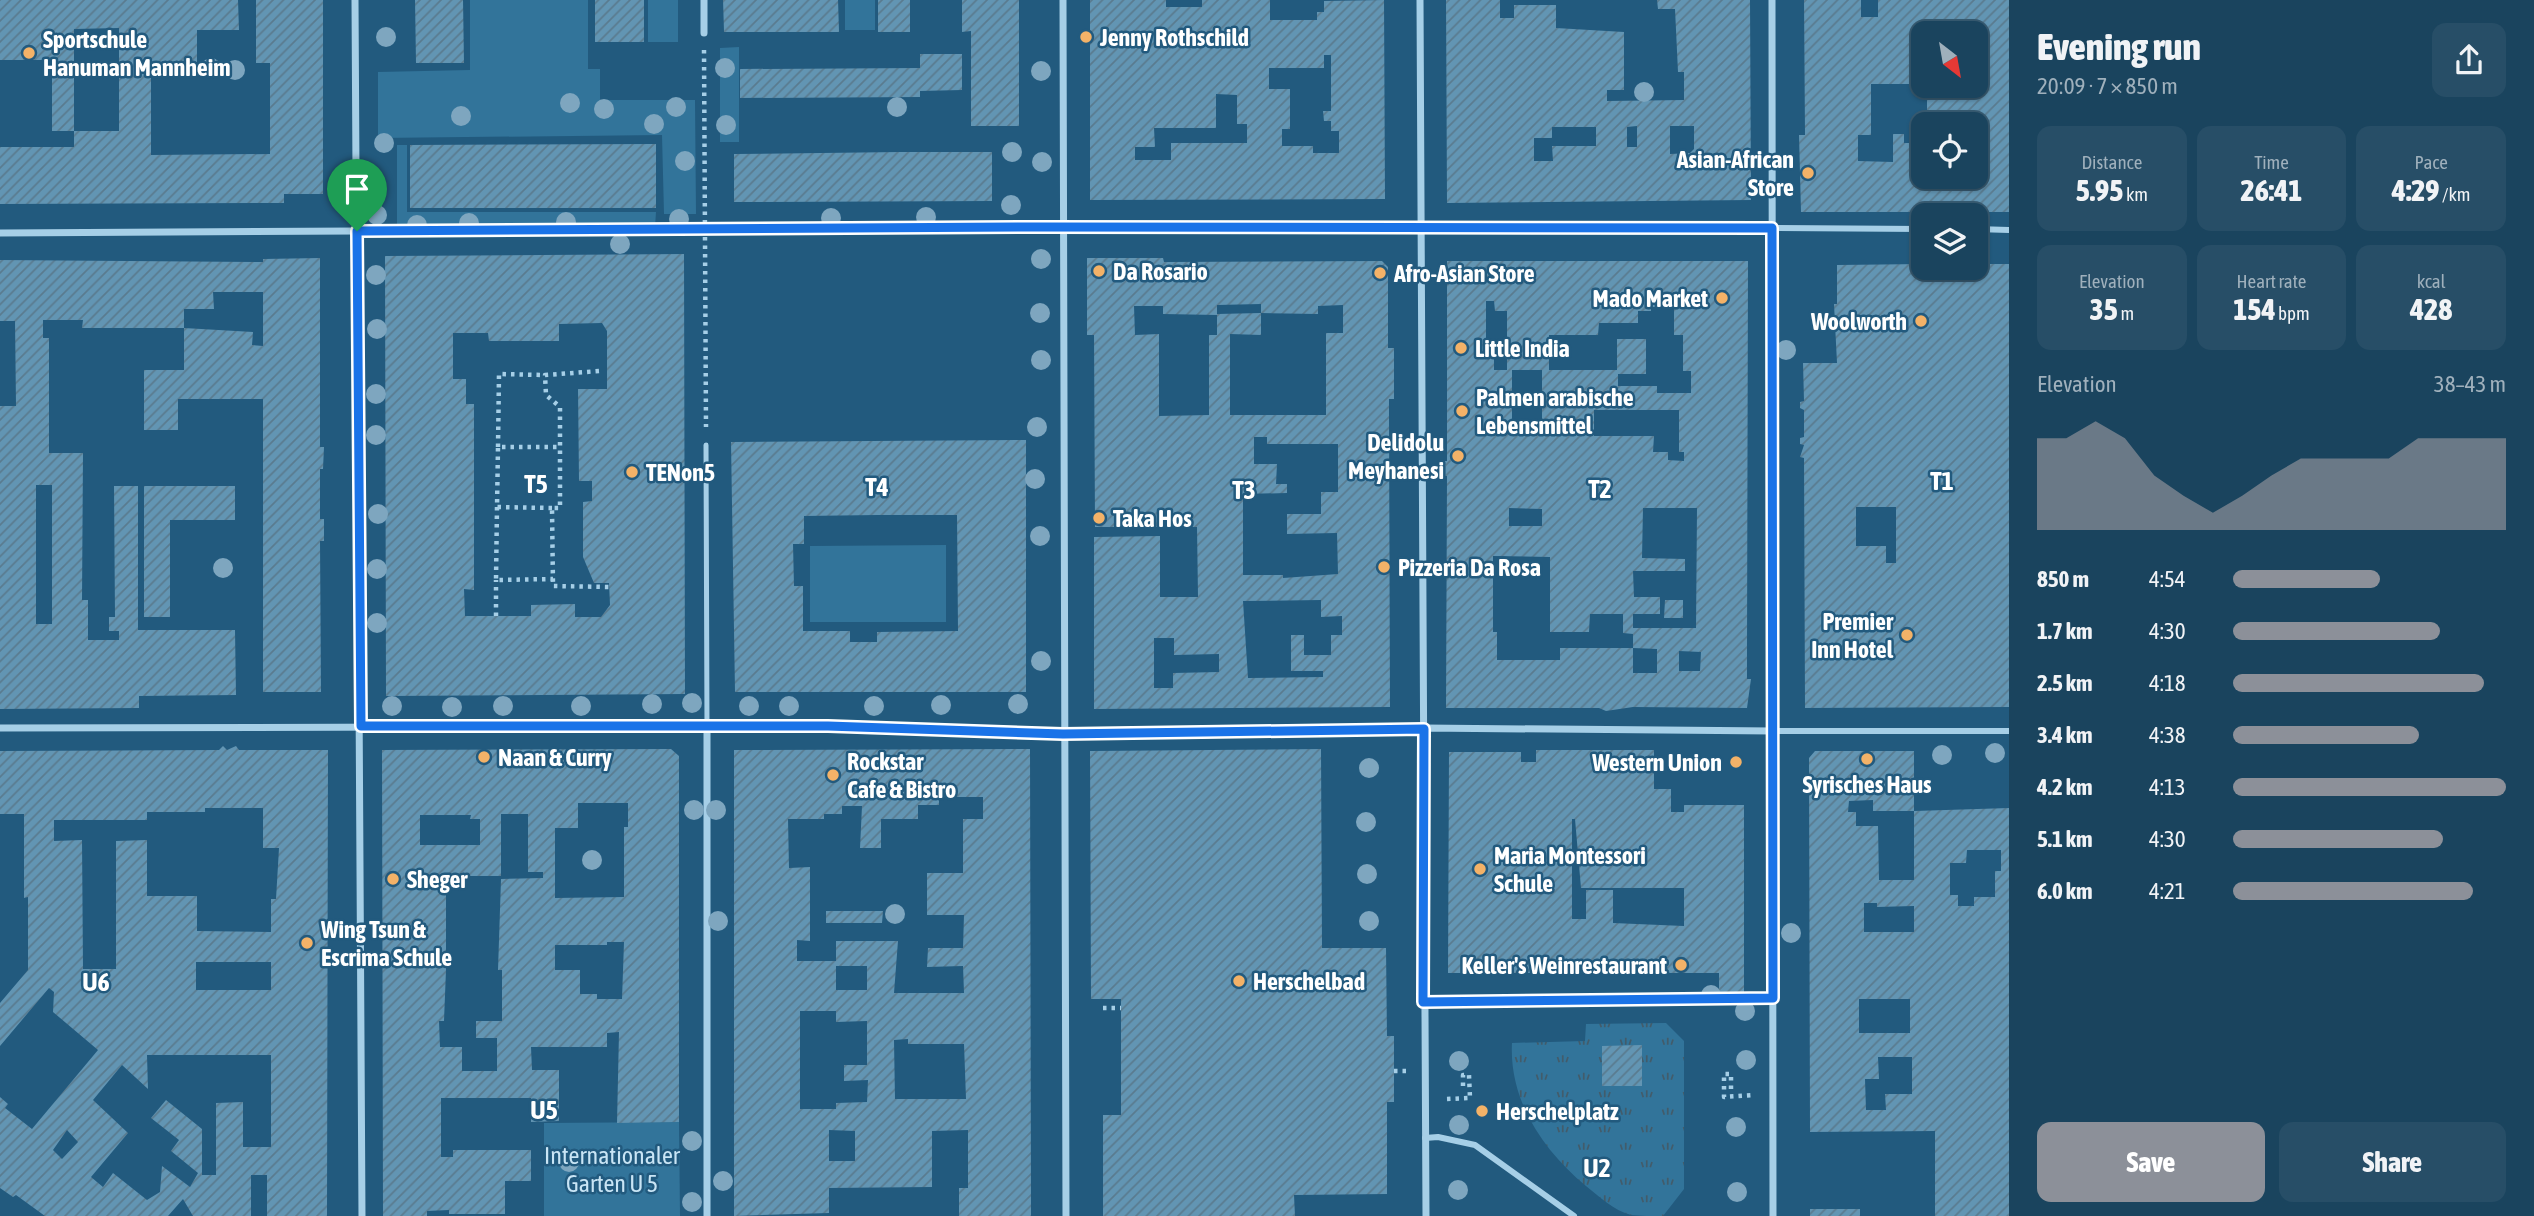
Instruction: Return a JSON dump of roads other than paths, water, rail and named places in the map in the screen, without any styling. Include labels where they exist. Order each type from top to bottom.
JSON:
[{"type":"street","points":[[355,0],[362,1216]]},
{"type":"street","points":[[704,0],[704,33]]},
{"type":"street","points":[[1063,0],[1066,1216]]},
{"type":"street","points":[[1420,0],[1426,1216]]},
{"type":"street","points":[[1772,0],[1773,1216]]},
{"type":"street","points":[[1063,227],[1911,229]]},
{"type":"street","points":[[1988,229],[2009,230]]},
{"type":"street","points":[[0,233],[357,231]]},
{"type":"street","points":[[706,726],[707,1216]]},
{"type":"street","points":[[0,728],[828,726],[1063,734],[1424,729],[2009,732]]},
{"type":"street","points":[[1423,1002],[1773,998]]},
{"type":"street","points":[[1425,1138],[1438,1137],[1475,1145],[1574,1216]]},
{"type":"lane","points":[[706,445],[706,726]]},
{"type":"place","name":"Jenny Rothschild","points":[[1086,37]]},
{"type":"place","name":"Sportschule Hanuman Mannheim","points":[[29,53]]},
{"type":"place","name":"Asian-African Store","points":[[1808,173]]},
{"type":"place","name":"Da Rosario","points":[[1099,271]]},
{"type":"place","name":"Afro-Asian Store","points":[[1380,273]]},
{"type":"place","name":"Mado Market","points":[[1722,298]]},
{"type":"place","name":"Woolworth","points":[[1921,321]]},
{"type":"place","name":"Little India","points":[[1461,348]]},
{"type":"place","name":"Palmen arabische Lebensmittel","points":[[1462,411]]},
{"type":"place","name":"Delidolu Meyhanesi","points":[[1458,456]]},
{"type":"place","name":"TENon5","points":[[632,472]]},
{"type":"place","name":"Taka Hos","points":[[1099,518]]},
{"type":"place","name":"Pizzeria Da Rosa","points":[[1384,567]]},
{"type":"place","name":"Premier Inn Hotel","points":[[1907,635]]},
{"type":"place","name":"Naan & Curry","points":[[484,757]]},
{"type":"place","name":"Syrisches Haus","points":[[1867,759]]},
{"type":"place","name":"Western Union","points":[[1736,762]]},
{"type":"place","name":"Rockstar Cafe & Bistro","points":[[833,775]]},
{"type":"place","name":"Maria Montessori Schule","points":[[1480,869]]},
{"type":"place","name":"Sheger","points":[[393,879]]},
{"type":"place","name":"Wing Tsun & Escrima Schule","points":[[307,943]]},
{"type":"place","name":"Keller's Weinrestaurant","points":[[1681,965]]},
{"type":"place","name":"Herschelbad","points":[[1239,981]]},
{"type":"place","name":"Herschelplatz","points":[[1482,1111]]},
{"type":"district","name":"T1","points":[[1942,481]]},
{"type":"district","name":"T5","points":[[536,484]]},
{"type":"district","name":"T4","points":[[877,487]]},
{"type":"district","name":"T2","points":[[1600,489]]},
{"type":"district","name":"T3","points":[[1244,490]]},
{"type":"district","name":"U6","points":[[96,982]]},
{"type":"district","name":"U5","points":[[544,1110]]},
{"type":"district","name":"U2","points":[[1597,1168]]},
{"type":"park label","name":"Internationaler Garten U 5","points":[[612,1169]]}]
